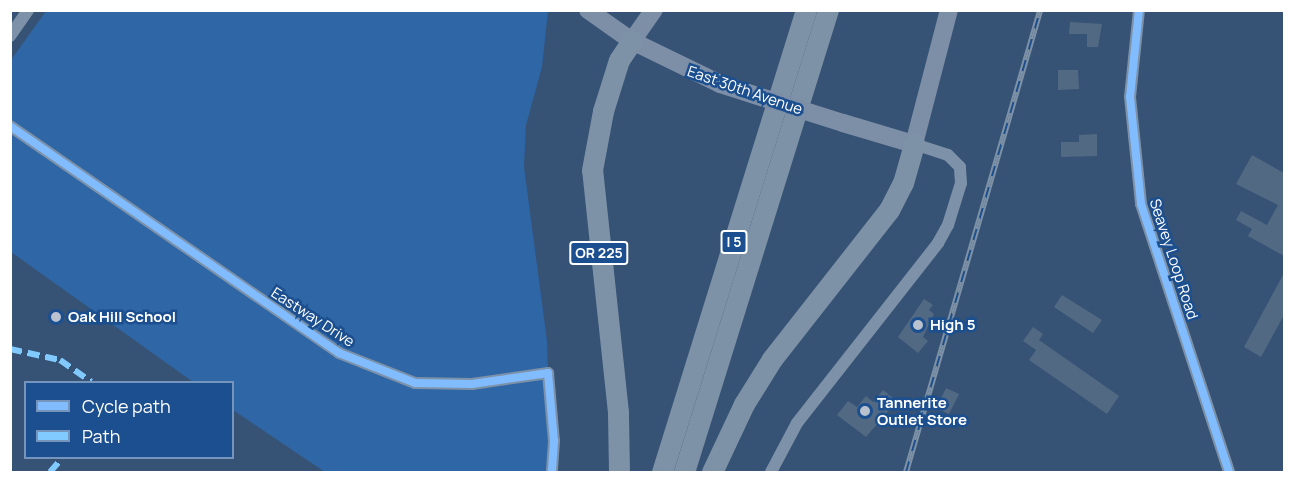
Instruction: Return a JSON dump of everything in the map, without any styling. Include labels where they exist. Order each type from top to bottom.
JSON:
[{"type":"highway","name":"I 5","points":[[662,472],[806,10]]},
{"type":"highway","name":"I 5","points":[[684,472],[828,10]]},
{"type":"highway","name":"OR 225","points":[[619,472],[618,412],[592,170],[595,139],[606,101],[619,60],[632,41]]},
{"type":"highway","points":[[712,472],[744,404],[772,358],[889,210],[903,183],[914,144]]},
{"type":"main road","name":"East 30th Avenue","points":[[588,10],[632,41],[720,84],[914,144]]},
{"type":"main road","name":"OR 225","points":[[632,41],[654,10]]},
{"type":"main road","points":[[914,144],[949,10]]},
{"type":"street","points":[[10,36],[28,10]]},
{"type":"street","name":"Seavey Loop Road","points":[[1139,10],[1130,98],[1141,204],[1229,472]]},
{"type":"street","name":"Eastway Drive","points":[[10,126],[339,353],[415,383],[471,384],[548,373],[554,441],[552,472]]},
{"type":"street","points":[[771,472],[797,423],[939,243],[948,225],[962,183],[960,167],[948,155],[914,144]]},
{"type":"shaded area","points":[[46,11],[548,11],[542,67],[526,125],[524,167],[547,341],[551,472],[325,472],[234,411],[234,381],[192,381],[11,252],[11,60]]},
{"type":"building","points":[[1070,22],[1102,24],[1098,47],[1087,47],[1087,34],[1069,34]]},
{"type":"building","points":[[1058,70],[1078,70],[1079,89],[1058,90]]},
{"type":"building","points":[[1097,134],[1097,156],[1061,157],[1061,142],[1079,142],[1079,135]]},
{"type":"building","points":[[1252,155],[1284,173],[1284,256],[1248,236],[1252,229],[1236,220],[1241,211],[1267,225],[1278,205],[1236,184]]},
{"type":"building","points":[[1284,273],[1284,315],[1261,357],[1244,347]]},
{"type":"building","points":[[1062,295],[1102,320],[1093,333],[1054,307]]},
{"type":"building","name":"High 5","points":[[924,299],[933,305],[929,310],[934,314],[923,337],[928,341],[918,353],[898,337]]},
{"type":"building","points":[[1033,327],[1043,334],[1039,340],[1119,396],[1107,414],[1029,360],[1036,350],[1023,341]]},
{"type":"building","points":[[946,388],[959,394],[949,414],[936,408]]},
{"type":"building","name":"Tannerite Outlet Store","points":[[883,390],[897,401],[866,437],[837,415],[848,401],[857,407],[866,396],[873,402]]},
{"type":"railway","points":[[906,472],[1040,10]]},
{"type":"marked path","points":[[10,349],[60,360],[90,381]]},
{"type":"marked path","points":[[50,472],[61,459]]},
{"type":"cycle path","points":[[1139,10],[1130,97],[1141,204],[1229,472]]},
{"type":"cycle path","points":[[10,126],[339,353],[415,383],[472,384],[548,373],[554,441],[552,472]]},
{"type":"place","name":"Oak Hill School","points":[[56,317]]},
{"type":"place","name":"High 5","points":[[918,325]]},
{"type":"place","name":"Tannerite Outlet Store","points":[[865,411]]}]
